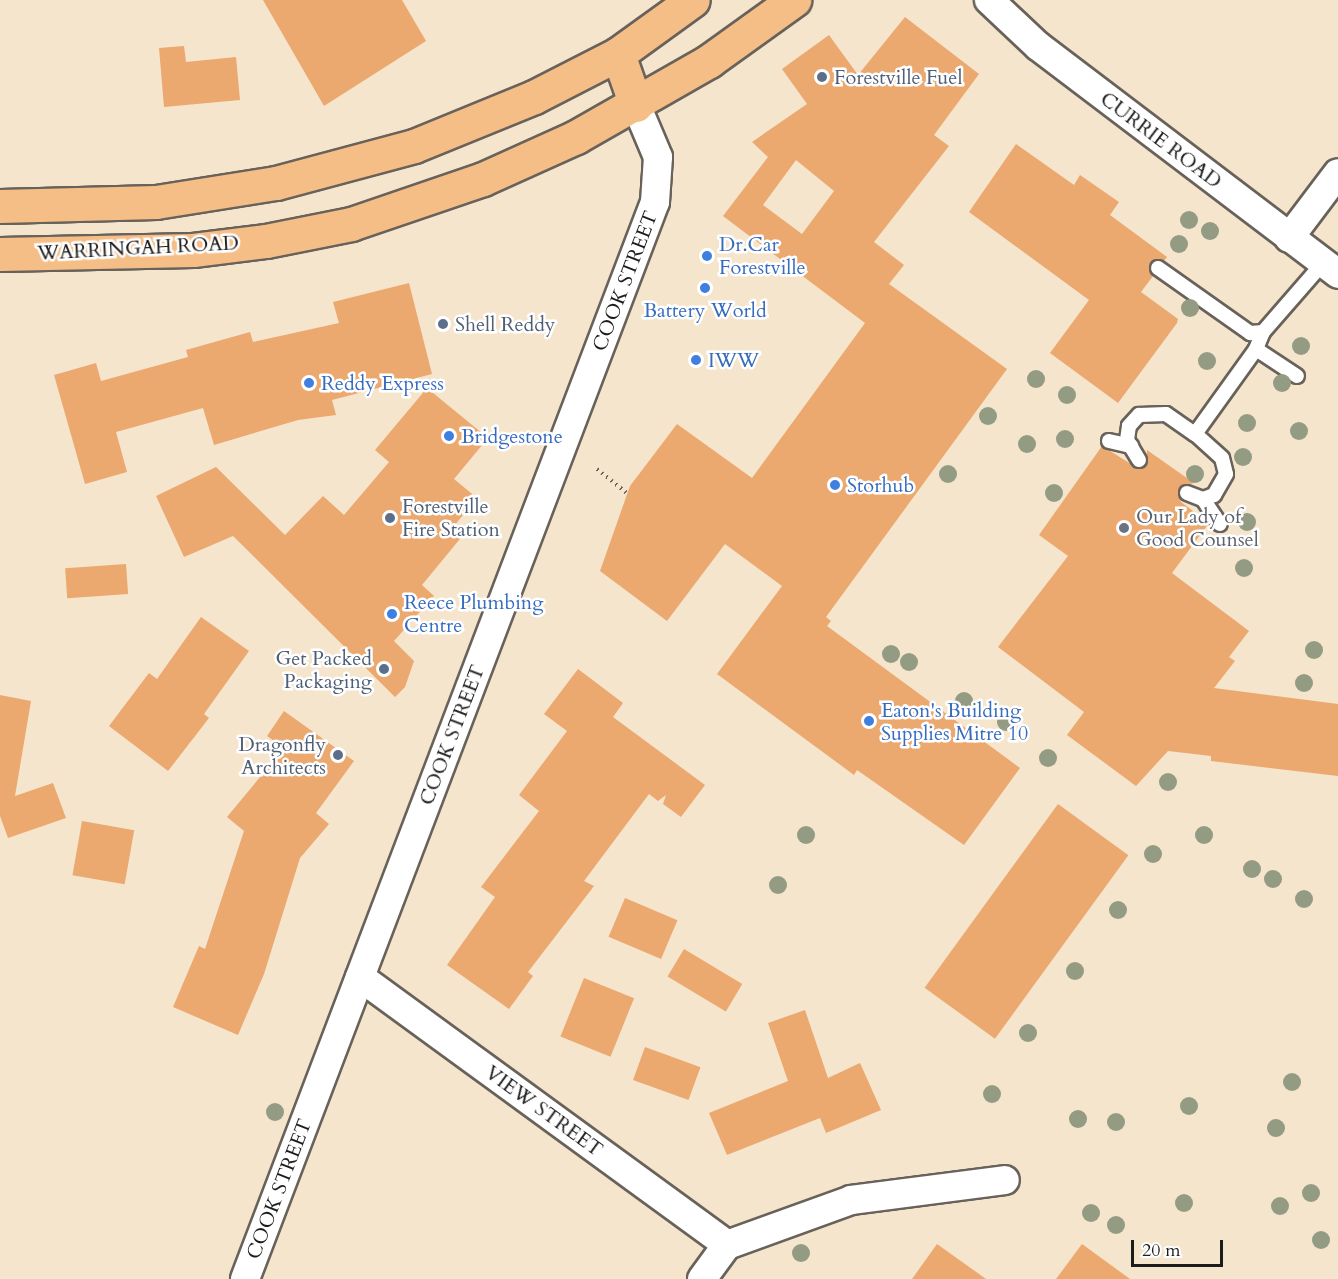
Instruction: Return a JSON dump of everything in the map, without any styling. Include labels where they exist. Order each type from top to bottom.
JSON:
[{"type":"highway","points":[[0,206],[156,202],[276,183],[414,146],[534,97],[618,54],[693,0]]},
{"type":"highway","name":"WARRINGAH ROAD","points":[[0,254],[193,250],[266,241],[351,224],[483,179],[636,105],[709,61],[794,0]]},
{"type":"highway","name":"COOK STREET","points":[[618,54],[636,105]]},
{"type":"street","name":"CURRIE ROAD","points":[[989,0],[1038,46],[1331,268]]},
{"type":"street","name":"COOK STREET","points":[[245,1279],[655,202],[658,157],[636,105]]},
{"type":"street","points":[[1289,238],[1338,173]]},
{"type":"street","name":"VIEW STREET","points":[[360,977],[727,1245]]},
{"type":"street","points":[[702,1279],[727,1245],[851,1200],[1005,1180]]},
{"type":"lane","points":[[1158,268],[1233,323],[1250,333],[1263,332]]},
{"type":"lane","points":[[1195,434],[1256,349],[1263,332],[1331,268]]},
{"type":"lane","points":[[1256,349],[1297,376]]},
{"type":"lane","points":[[1139,460],[1127,440],[1129,426],[1139,415],[1151,411],[1166,414],[1195,434],[1227,466],[1223,482],[1214,495],[1203,499]]},
{"type":"lane","points":[[1109,441],[1131,446]]},
{"type":"lane","points":[[1187,493],[1203,499],[1220,524]]},
{"type":"path","points":[[597,469],[628,494]]},
{"type":"building","points":[[263,0],[402,0],[426,41],[324,106]]},
{"type":"building","points":[[905,17],[979,74],[934,135],[949,146],[874,242],[904,265],[889,284],[1007,369],[826,617],[831,621],[827,626],[1020,768],[964,845],[857,770],[854,775],[717,674],[782,586],[725,544],[667,621],[600,571],[630,486],[677,424],[752,478],[865,323],[723,216],[768,157],[752,142],[807,104],[782,69],[829,35],[858,75]],"holes":[[[796,160],[834,191],[802,234],[763,205]]]},
{"type":"building","points":[[184,46],[186,62],[236,57],[240,100],[164,107],[159,48]]},
{"type":"building","points":[[1016,144],[1074,185],[1080,175],[1119,202],[1110,215],[1167,257],[1164,261],[1151,262],[1153,276],[1141,292],[1178,319],[1177,323],[1118,403],[1050,353],[1089,300],[969,212]]},
{"type":"building","points":[[409,283],[432,374],[332,400],[336,415],[298,420],[214,445],[203,408],[116,432],[127,472],[85,484],[54,375],[96,363],[101,381],[188,357],[186,350],[250,332],[253,342],[339,323],[333,302]]},
{"type":"building","points":[[427,388],[488,438],[454,479],[477,498],[454,526],[464,534],[422,585],[434,596],[394,641],[414,661],[405,687],[395,697],[233,536],[184,557],[156,496],[216,467],[285,535],[323,496],[344,515],[389,462],[375,450]]},
{"type":"building","points":[[1102,446],[1139,469],[1147,464],[1147,450],[1194,483],[1182,486],[1178,495],[1181,502],[1209,523],[1172,573],[1249,631],[1229,657],[1235,661],[1214,688],[1338,704],[1338,776],[1211,761],[1211,756],[1168,751],[1136,786],[1067,735],[1084,712],[998,647],[1068,556],[1039,535]]},
{"type":"building","points":[[126,564],[128,594],[67,598],[65,568]]},
{"type":"building","points":[[201,617],[249,651],[204,714],[209,718],[168,771],[109,726],[149,673],[157,679]]},
{"type":"building","points":[[578,669],[623,703],[613,717],[705,785],[681,817],[663,804],[666,795],[658,801],[649,794],[584,881],[594,886],[528,972],[533,976],[509,1009],[447,965],[495,897],[481,887],[539,811],[519,795],[567,731],[544,714]]},
{"type":"building","points":[[0,695],[31,701],[15,796],[53,783],[66,818],[8,838],[0,816]]},
{"type":"building","points":[[284,711],[354,761],[316,813],[329,824],[300,858],[264,974],[238,1035],[173,1007],[199,946],[205,949],[244,831],[227,817],[284,748],[267,736]]},
{"type":"building","points":[[1058,804],[1128,855],[995,1039],[925,988]]},
{"type":"building","points":[[82,821],[134,830],[125,884],[72,875]]},
{"type":"building","points":[[625,898],[677,920],[661,959],[609,937]]},
{"type":"building","points":[[684,949],[742,984],[726,1011],[668,976]]},
{"type":"building","points":[[584,978],[634,998],[610,1057],[560,1036]]},
{"type":"building","points":[[805,1010],[828,1078],[860,1063],[881,1110],[826,1133],[820,1118],[727,1155],[709,1113],[788,1081],[768,1023]]},
{"type":"building","points":[[645,1047],[700,1067],[688,1100],[633,1080]]},
{"type":"building","points":[[937,1244],[986,1279],[912,1279]]},
{"type":"building","points":[[1082,1244],[1130,1279],[1056,1279]]},
{"type":"place","name":"Forestville Fuel","points":[[822,77]]},
{"type":"place","name":"Dr.Car Forestville","points":[[707,256]]},
{"type":"place","name":"Battery World","points":[[705,288]]},
{"type":"place","name":"Shell Reddy","points":[[443,324]]},
{"type":"place","name":"IWW","points":[[696,360]]},
{"type":"place","name":"Reddy Express","points":[[309,383]]},
{"type":"place","name":"Bridgestone","points":[[449,436]]},
{"type":"place","name":"Storhub","points":[[835,485]]},
{"type":"place","name":"Forestville Fire Station","points":[[390,518]]},
{"type":"place","name":"Our Lady of Good Counsel","points":[[1124,528]]},
{"type":"place","name":"Reece Plumbing Centre","points":[[392,614]]},
{"type":"place","name":"Get Packed Packaging","points":[[384,669]]},
{"type":"place","name":"Eaton's Building Supplies Mitre 10","points":[[869,721]]},
{"type":"place","name":"Dragonfly Architects","points":[[338,755]]}]
